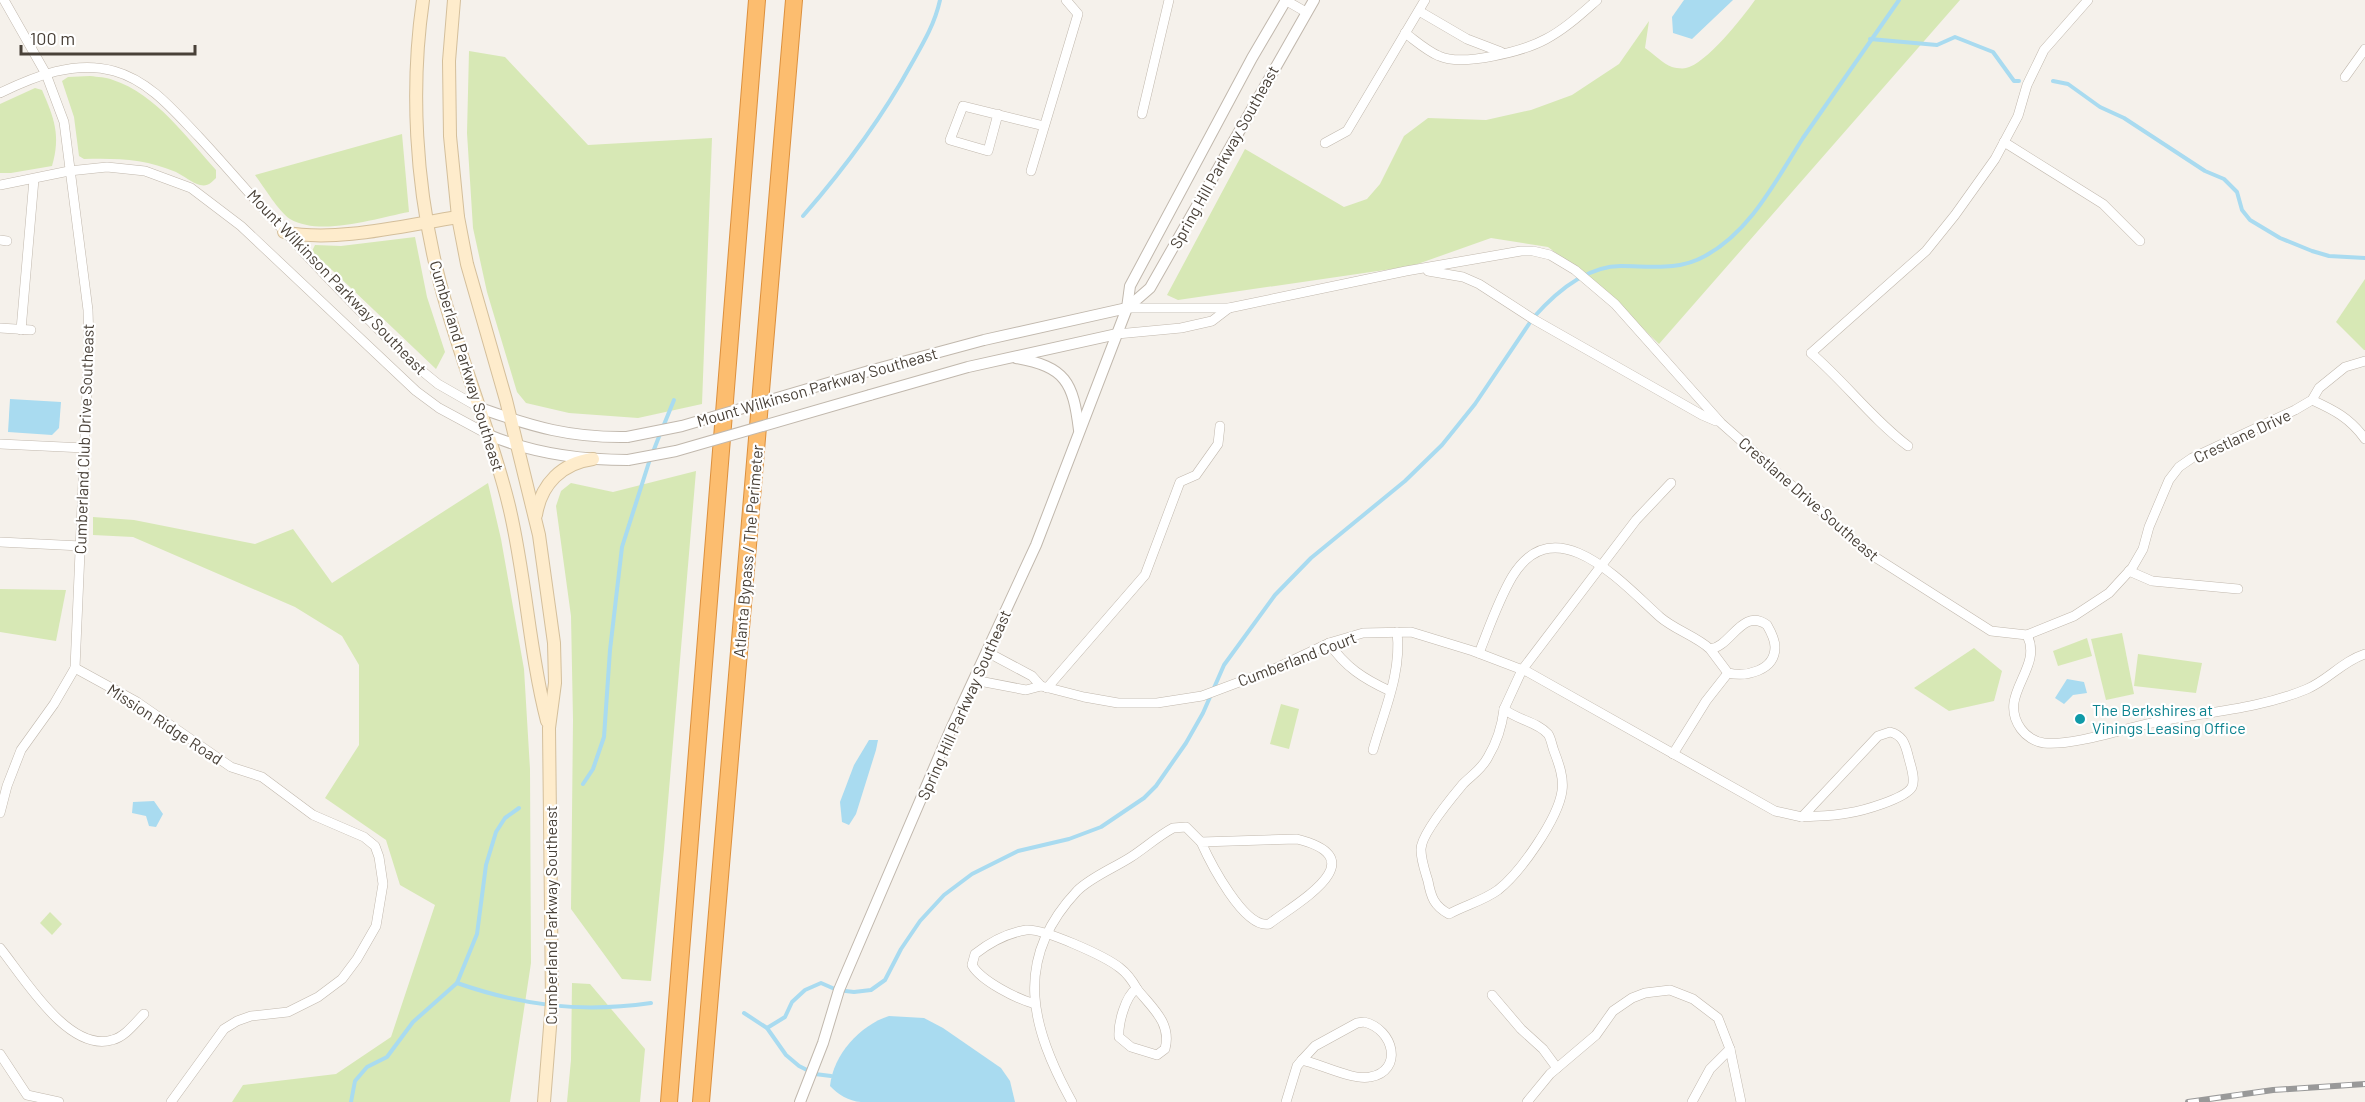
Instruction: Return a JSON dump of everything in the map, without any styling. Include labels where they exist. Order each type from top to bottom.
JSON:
[{"type":"highway","points":[[669,1102],[758,0]]},
{"type":"highway","name":"Atlanta Bypass / The Perimeter","points":[[701,1102],[794,0]]},
{"type":"main road","name":"Cumberland Parkway Southeast","points":[[423,0],[417,109],[421,176],[428,222],[443,294],[489,435],[509,506],[528,609],[538,685],[549,728]]},
{"type":"main road","name":"Cumberland Parkway Southeast","points":[[454,0],[449,61],[450,136],[458,217],[470,276],[510,419],[535,520],[547,585],[555,663],[555,683],[549,728],[552,1002],[544,1101]]},
{"type":"main road","points":[[284,232],[306,236],[336,236],[458,217]]},
{"type":"main road","points":[[535,520],[541,498],[552,478],[568,465],[593,459]]},
{"type":"street","name":"Cumberland Club Drive Southeast","points":[[0,813],[7,786],[21,750],[75,668],[89,321],[64,122],[46,74],[4,0]]},
{"type":"street","points":[[1031,171],[1078,14],[1066,0]]},
{"type":"street","points":[[1142,114],[1169,0]]},
{"type":"street","points":[[1286,0],[1306,12]]},
{"type":"street","name":"Spring Hill Parkway Southeast","points":[[800,1102],[823,1043],[839,990],[1035,545],[1127,308],[1130,286],[1252,58],[1286,0]]},
{"type":"street","name":"Spring Hill Parkway Southeast","points":[[1127,308],[1150,288],[1314,0]]},
{"type":"street","points":[[1325,143],[1347,130],[1425,0]]},
{"type":"street","points":[[1405,33],[1441,57],[1459,60],[1503,53],[1532,46],[1547,39],[1573,22],[1597,0]]},
{"type":"street","points":[[1908,446],[1894,436],[1829,368],[1811,353],[1926,251],[1995,159],[2018,116],[2027,85],[2044,50],[2088,0]]},
{"type":"street","points":[[1419,11],[1467,39],[1503,53]]},
{"type":"street","points":[[2345,76],[2365,49]]},
{"type":"street","name":"Mount Wilkinson Parkway Southeast","points":[[0,93],[46,74],[70,68],[95,67],[117,72],[145,86],[165,101],[284,232],[416,366],[438,384],[480,408],[527,426],[570,434],[627,437],[682,426],[984,340],[1127,308]]},
{"type":"street","points":[[998,114],[988,151],[950,140],[963,106],[998,114],[1044,126]]},
{"type":"street","points":[[2004,142],[2103,204],[2140,241]]},
{"type":"street","name":"Mount Wilkinson Parkway Southeast","points":[[0,185],[69,171],[107,167],[136,170],[172,180],[199,194],[241,226],[409,385],[439,408],[489,435],[517,446],[593,459],[627,460],[687,449],[870,395],[1010,357],[1117,334]]},
{"type":"street","points":[[0,328],[26,330],[34,179]]},
{"type":"street","name":"Crestlane Drive Southeast","points":[[1406,271],[1521,251],[1541,252],[1562,261],[1615,304],[1721,423],[1867,552],[1991,631],[2016,636],[2027,635]]},
{"type":"street","name":"Crestlane Drive Southeast","points":[[1406,271],[1435,270],[1463,277],[1479,284],[1533,319],[1702,415],[1721,423]]},
{"type":"street","points":[[1127,308],[1229,308],[1406,271]]},
{"type":"street","points":[[1117,334],[1181,328],[1212,321],[1229,308]]},
{"type":"street","points":[[1010,357],[1034,362],[1058,372],[1073,396],[1079,432]]},
{"type":"street","name":"Crestlane Drive","points":[[2027,635],[2086,609],[2109,593],[2129,571],[2143,549],[2169,480],[2179,467],[2192,458],[2295,410],[2312,400],[2319,388],[2344,367],[2365,361]]},
{"type":"street","points":[[2312,400],[2338,412],[2350,421],[2365,439]]},
{"type":"street","points":[[1044,687],[1145,575],[1180,482],[1196,475],[1218,444],[1220,426]]},
{"type":"street","points":[[0,444],[85,448]]},
{"type":"street","points":[[1504,709],[1512,716],[1541,729],[1548,735],[1563,782],[1562,794],[1548,825],[1523,864],[1509,880],[1481,900],[1449,914],[1438,908],[1431,896],[1420,848],[1425,837],[1451,800],[1489,757],[1501,729],[1504,709],[1522,670],[1636,520],[1671,483]]},
{"type":"street","points":[[0,542],[81,546]]},
{"type":"street","points":[[1479,653],[1506,588],[1526,559],[1544,549],[1566,548],[1590,558],[1663,619],[1710,649],[1728,674]]},
{"type":"street","points":[[2129,571],[2152,581],[2238,589]]},
{"type":"street","points":[[1710,649],[1720,646],[1731,633],[1748,622],[1763,622],[1767,625],[1775,643],[1773,659],[1763,668],[1750,674],[1728,674]]},
{"type":"street","points":[[1373,750],[1399,655],[1397,632]]},
{"type":"street","name":"Cumberland Court","points":[[974,680],[1026,690],[1044,687],[1118,703],[1157,702],[1202,696],[1274,669],[1329,643],[1364,633],[1411,632],[1479,653],[1522,670],[1774,811],[1802,817],[1848,814],[1888,801],[1908,791],[1912,786],[1913,777],[1902,739],[1890,732],[1878,736],[1802,817]]},
{"type":"street","points":[[2027,635],[2032,656],[2016,694],[2013,714],[2023,732],[2043,743],[2085,738],[2155,722],[2271,701],[2309,688],[2354,657],[2365,654]]},
{"type":"street","points":[[1329,643],[1350,669],[1390,691]]},
{"type":"street","name":"Cumberland Court","points":[[987,652],[1032,676],[1044,687]]},
{"type":"street","name":"Mission Ridge Road","points":[[75,668],[137,702],[231,767],[262,777],[313,815],[364,837],[375,846],[379,857],[383,884],[376,926],[357,959],[342,979],[318,997],[288,1012],[251,1016],[224,1029],[171,1102]]},
{"type":"street","points":[[1673,754],[1706,701],[1728,674]]},
{"type":"street","points":[[1072,1102],[1045,1043],[1033,991],[1041,943],[1078,890],[1173,828],[1186,827],[1202,842],[1221,881],[1244,910],[1259,924],[1269,924],[1314,892],[1331,872],[1333,866],[1330,856],[1322,848],[1297,839],[1202,842]]},
{"type":"street","points":[[1035,1004],[1008,992],[976,972],[972,965],[973,958],[981,949],[1009,935],[1028,930],[1046,933],[1119,967],[1130,976],[1166,1028],[1168,1039],[1165,1049],[1157,1055],[1131,1047],[1119,1037],[1119,1028],[1131,993],[1137,989]]},
{"type":"street","points":[[0,948],[49,1010],[79,1035],[100,1041],[112,1040],[123,1034],[144,1014]]},
{"type":"street","points":[[1527,1102],[1557,1068],[1596,1035],[1613,1011],[1632,998],[1659,990],[1680,992],[1714,1014],[1721,1024],[1730,1049],[1742,1102]]},
{"type":"street","points":[[1492,995],[1521,1029],[1543,1049],[1557,1068]]},
{"type":"street","points":[[1286,1102],[1297,1066],[1302,1060],[1314,1046],[1357,1023],[1371,1024],[1385,1034],[1390,1044],[1390,1059],[1384,1071],[1371,1077],[1352,1077],[1326,1066],[1302,1060]]},
{"type":"street","points":[[1692,1102],[1710,1069],[1730,1049]]},
{"type":"street","points":[[0,1054],[27,1095],[58,1102]]},
{"type":"green space","points":[[1755,0],[1960,0],[1659,344],[1595,282],[1548,247],[1491,238],[1412,266],[1178,300],[1167,295],[1245,149],[1344,207],[1367,199],[1380,184],[1404,136],[1428,118],[1486,120],[1531,110],[1572,95],[1619,64],[1649,21],[1645,48],[1669,66],[1686,68],[1704,58],[1733,28]]},
{"type":"green space","points":[[469,51],[505,57],[588,145],[712,138],[702,404],[638,418],[569,413],[526,403],[517,392],[487,292],[473,228],[467,133]]},
{"type":"green space","points":[[68,77],[108,78],[129,87],[157,106],[216,170],[216,178],[208,185],[200,185],[176,172],[153,164],[119,159],[84,159],[79,156],[74,117],[62,81]]},
{"type":"green space","points":[[35,88],[42,90],[55,127],[56,145],[52,166],[0,173],[0,104]]},
{"type":"green space","points":[[402,134],[409,212],[349,225],[303,224],[286,216],[255,175]]},
{"type":"green space","points":[[415,237],[427,297],[445,352],[436,369],[312,251],[315,245],[341,246]]},
{"type":"green space","points":[[2365,279],[2365,350],[2364,350],[2336,322]]},
{"type":"green space","points":[[696,471],[651,981],[622,979],[571,909],[573,720],[571,616],[556,506],[561,491],[571,483],[613,492]]},
{"type":"green space","points":[[488,483],[501,539],[524,669],[530,769],[531,963],[510,1102],[232,1102],[243,1085],[336,1074],[391,1037],[435,905],[400,885],[386,840],[325,798],[359,745],[359,665],[342,636],[295,607],[133,537],[93,535],[93,517],[134,520],[255,544],[293,529],[332,583]]},
{"type":"green space","points":[[0,589],[66,590],[56,641],[0,632]]},
{"type":"green space","points":[[2122,633],[2134,694],[2106,700],[2091,639]]},
{"type":"green space","points":[[2087,638],[2092,656],[2058,666],[2053,651]]},
{"type":"green space","points":[[1974,648],[2002,671],[1994,701],[1949,711],[1914,688]]},
{"type":"green space","points":[[2138,654],[2202,663],[2196,693],[2134,686]]},
{"type":"green space","points":[[1281,704],[1299,709],[1289,749],[1270,744]]},
{"type":"green space","points":[[50,912],[62,924],[52,935],[40,923]]},
{"type":"green space","points":[[572,983],[590,984],[645,1049],[640,1102],[567,1102],[571,1060]]},
{"type":"water","points":[[1684,0],[1733,0],[1692,39],[1673,33],[1672,17]]},
{"type":"water","points":[[10,399],[61,402],[59,428],[52,435],[8,432]]},
{"type":"water","points":[[2067,679],[2084,682],[2087,693],[2073,695],[2064,704],[2055,698]]},
{"type":"water","points":[[869,740],[878,740],[876,750],[856,814],[849,825],[842,822],[840,802],[854,765]]},
{"type":"water","points":[[154,801],[163,814],[156,827],[149,826],[146,816],[132,813],[133,802]]},
{"type":"water","points":[[889,1016],[924,1018],[943,1028],[1001,1068],[1010,1081],[1015,1102],[861,1102],[840,1095],[830,1086],[836,1063],[842,1053],[868,1026]]},
{"type":"waterway","points":[[803,216],[848,161],[888,104],[925,40],[940,0]]},
{"type":"waterway","points":[[767,1028],[785,1017],[792,1002],[805,990],[821,983],[837,990],[854,992],[871,990],[885,980],[901,949],[920,921],[944,895],[972,874],[1018,851],[1069,839],[1101,827],[1144,798],[1156,786],[1186,743],[1203,713],[1224,665],[1275,595],[1311,558],[1405,481],[1442,445],[1475,404],[1533,318],[1561,291],[1584,276],[1608,267],[1664,267],[1685,264],[1705,256],[1736,233],[1761,203],[1803,138],[1899,0]]},
{"type":"waterway","points":[[1870,39],[1937,45],[1955,37],[1993,52],[2014,81],[2019,81]]},
{"type":"waterway","points":[[2053,81],[2068,84],[2100,107],[2124,118],[2205,171],[2224,179],[2237,192],[2242,210],[2250,220],[2280,238],[2329,256],[2365,258]]},
{"type":"waterway","points":[[663,427],[674,400]]},
{"type":"waterway","points":[[653,452],[660,434]]},
{"type":"waterway","points":[[583,784],[593,769],[604,737],[610,650],[622,547],[650,459]]},
{"type":"waterway","points":[[351,1102],[355,1081],[367,1067],[387,1057],[413,1022],[457,983],[477,934],[486,865],[496,832],[505,818],[519,808]]},
{"type":"waterway","points":[[457,983],[505,997],[552,1005],[600,1007],[651,1003]]},
{"type":"waterway","points":[[744,1013],[767,1028],[786,1055],[799,1066],[815,1074],[831,1076]]},
{"type":"railway","points":[[2188,1102],[2273,1090],[2365,1084]]},
{"type":"place","name":"The Berkshires at Vinings Leasing Office","points":[[2080,719]]}]
